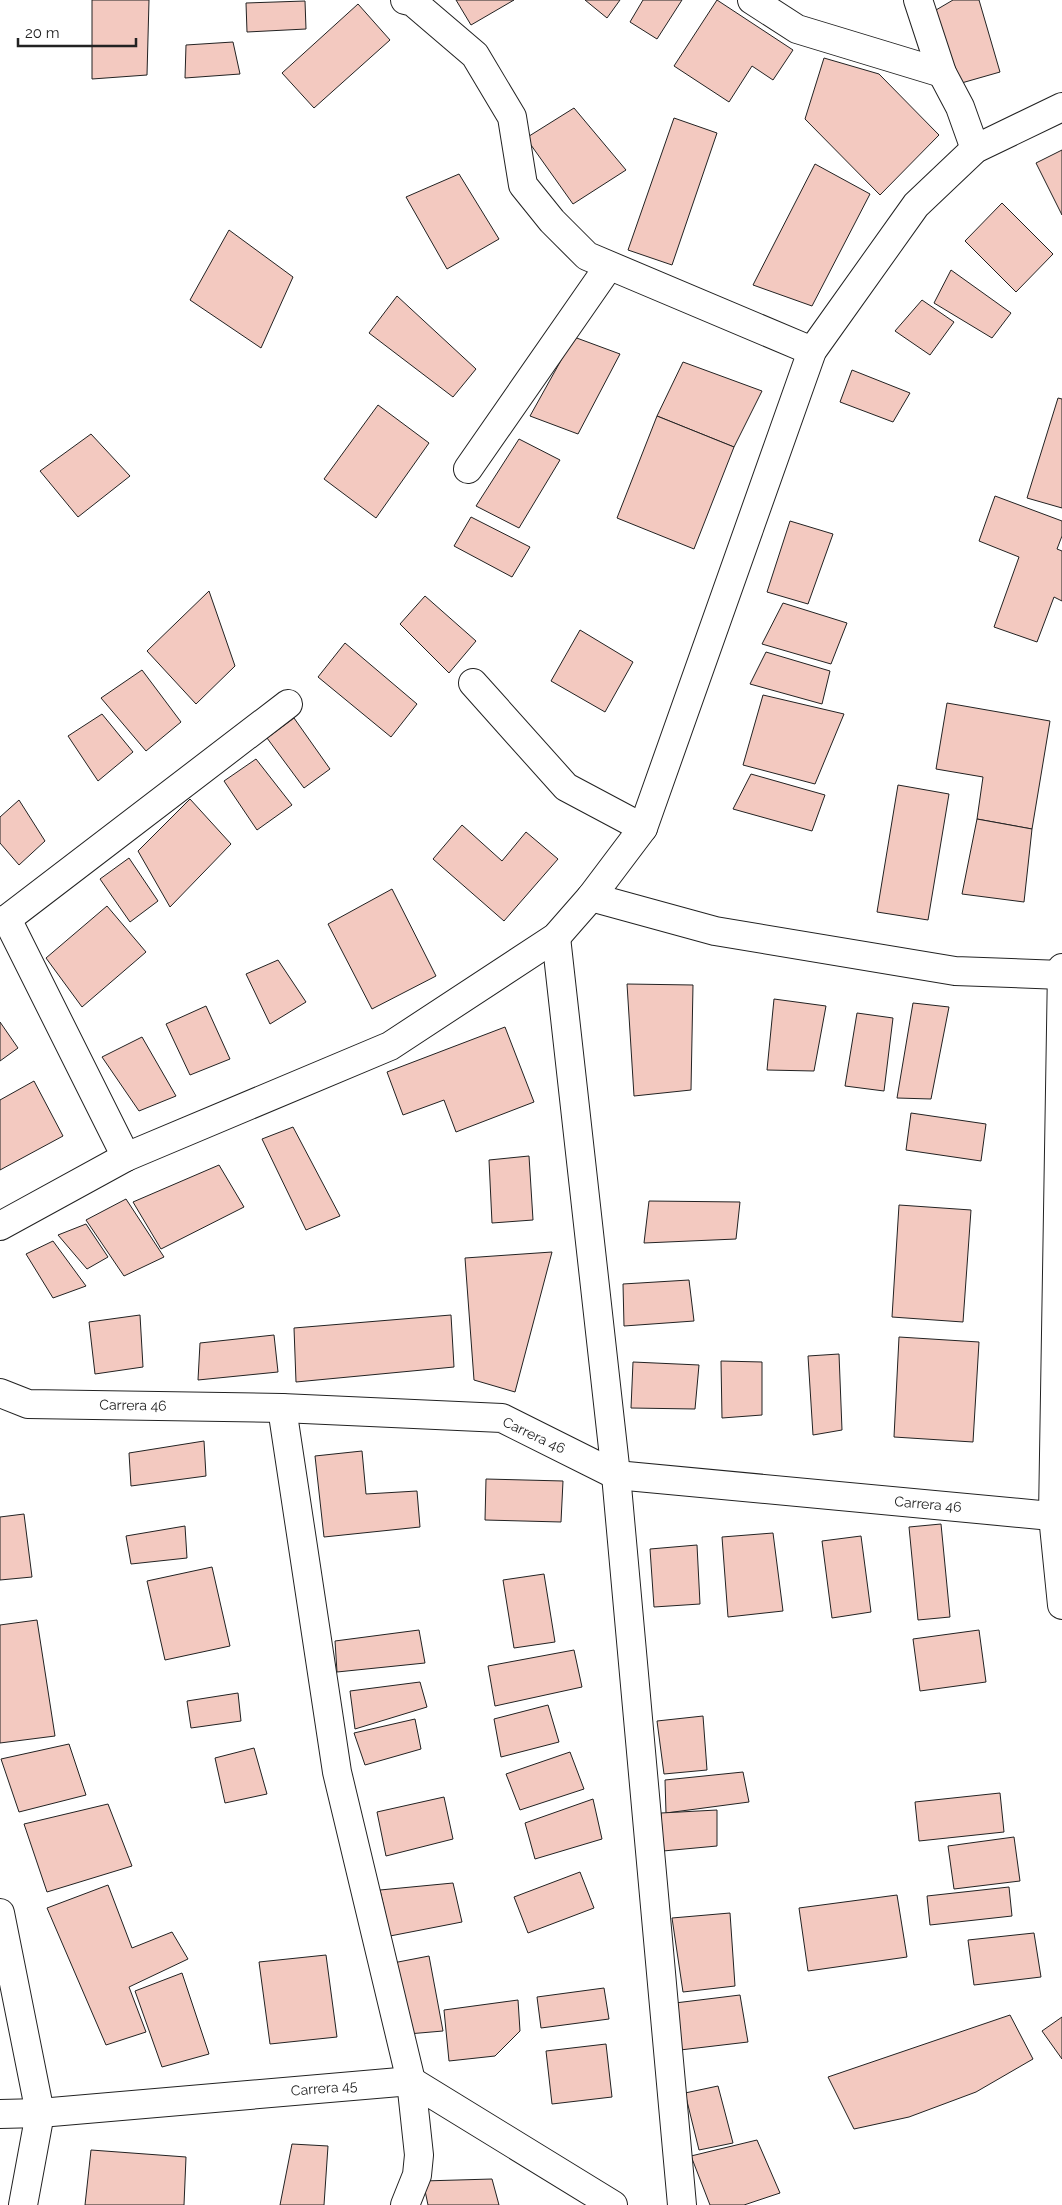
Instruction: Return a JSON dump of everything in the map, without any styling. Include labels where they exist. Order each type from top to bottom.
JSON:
[{"type":"street","points":[[405,0],[413,2],[475,55],[512,117],[523,185],[552,221],[587,256],[812,351]]},
{"type":"street","points":[[752,0],[797,30],[942,73]]},
{"type":"street","points":[[918,0],[942,73],[960,107],[975,149]]},
{"type":"street","points":[[0,1226],[126,1157],[390,1046],[556,937],[591,897],[643,828],[812,351],[916,205],[975,149],[1062,107]]},
{"type":"street","points":[[468,470],[609,266]]},
{"type":"street","points":[[474,683],[566,787],[643,828]]},
{"type":"street","points":[[126,1157],[4,920],[288,704]]},
{"type":"street","points":[[591,897],[715,931],[956,971],[1062,973],[1058,1517],[1062,1605]]},
{"type":"street","points":[[556,937],[616,1475],[682,2205]]},
{"type":"street","name":"Carrera 46","points":[[0,1393],[28,1404],[282,1408],[502,1418],[616,1475],[1058,1517]]},
{"type":"street","points":[[282,1408],[337,1772],[411,2081],[419,2155],[417,2175],[405,2205]]},
{"type":"street","points":[[0,1913],[40,2113],[23,2205]]},
{"type":"street","points":[[411,2081],[613,2205]]},
{"type":"street","name":"Carrera 45","points":[[0,2114],[40,2113],[411,2081]]},
{"type":"building","points":[[92,0],[149,0],[147,75],[92,79]]},
{"type":"building","points":[[456,0],[514,0],[471,25]]},
{"type":"building","points":[[585,0],[620,0],[607,18]]},
{"type":"building","points":[[643,0],[682,0],[657,39],[630,22]]},
{"type":"building","points":[[717,0],[793,50],[773,80],[752,66],[729,102],[674,66]]},
{"type":"building","points":[[953,0],[979,0],[1000,72],[958,84],[936,10]]},
{"type":"building","points":[[305,1],[306,29],[247,32],[246,3]]},
{"type":"building","points":[[358,4],[390,40],[314,108],[282,73]]},
{"type":"building","points":[[233,42],[240,74],[185,78],[186,45]]},
{"type":"building","points":[[824,58],[879,74],[939,135],[880,195],[805,119]]},
{"type":"building","points":[[574,108],[626,170],[573,204],[526,138]]},
{"type":"building","points":[[674,118],[717,133],[672,265],[628,250]]},
{"type":"building","points":[[1062,150],[1062,215],[1036,163]]},
{"type":"building","points":[[815,164],[870,194],[812,306],[753,285]]},
{"type":"building","points":[[459,174],[499,239],[447,269],[406,197]]},
{"type":"building","points":[[1002,203],[1053,254],[1016,292],[965,241]]},
{"type":"building","points":[[229,230],[293,277],[261,348],[190,300]]},
{"type":"building","points":[[951,270],[1011,313],[992,338],[934,303]]},
{"type":"building","points":[[397,296],[476,369],[453,397],[369,333]]},
{"type":"building","points":[[922,300],[954,322],[930,355],[895,331]]},
{"type":"building","points":[[574,337],[620,354],[578,434],[530,416]]},
{"type":"building","points":[[683,362],[762,391],[734,447],[657,416]]},
{"type":"building","points":[[852,370],[910,393],[893,422],[840,402]]},
{"type":"building","points":[[1058,398],[1062,399],[1062,508],[1027,498]]},
{"type":"building","points":[[378,405],[429,443],[376,518],[324,479]]},
{"type":"building","points":[[657,416],[734,447],[694,549],[617,518]]},
{"type":"building","points":[[91,434],[130,476],[78,517],[40,471]]},
{"type":"building","points":[[519,439],[560,460],[519,528],[476,506]]},
{"type":"building","points":[[995,496],[1062,521],[1062,536],[1057,549],[1062,551],[1062,601],[1054,597],[1037,642],[994,627],[1019,557],[979,541]]},
{"type":"building","points":[[471,517],[530,547],[512,577],[454,546]]},
{"type":"building","points":[[790,521],[833,534],[808,604],[767,592]]},
{"type":"building","points":[[209,591],[235,666],[196,704],[147,651]]},
{"type":"building","points":[[425,596],[476,641],[449,673],[400,624]]},
{"type":"building","points":[[783,603],[847,623],[831,664],[762,644]]},
{"type":"building","points":[[580,630],[633,662],[605,712],[551,681]]},
{"type":"building","points":[[345,643],[417,704],[391,737],[318,677]]},
{"type":"building","points":[[766,652],[830,671],[822,704],[750,684]]},
{"type":"building","points":[[142,670],[181,722],[146,751],[101,698]]},
{"type":"building","points":[[763,695],[844,714],[815,784],[743,765]]},
{"type":"building","points":[[947,703],[1050,721],[1032,829],[977,819],[983,777],[936,769]]},
{"type":"building","points":[[102,714],[133,752],[98,781],[68,736]]},
{"type":"building","points":[[294,718],[330,769],[304,788],[267,738]]},
{"type":"building","points":[[256,759],[292,805],[257,830],[224,781]]},
{"type":"building","points":[[751,774],[825,795],[812,831],[733,809]]},
{"type":"building","points":[[898,785],[949,794],[928,920],[877,912]]},
{"type":"building","points":[[190,799],[231,844],[170,907],[138,851]]},
{"type":"building","points":[[19,800],[45,841],[19,865],[0,843],[0,817]]},
{"type":"building","points":[[977,819],[1032,829],[1024,902],[962,894]]},
{"type":"building","points":[[462,825],[502,861],[526,832],[558,859],[504,921],[433,859]]},
{"type":"building","points":[[129,858],[158,901],[130,922],[100,879]]},
{"type":"building","points":[[392,889],[436,976],[372,1009],[328,924]]},
{"type":"building","points":[[107,906],[146,952],[82,1007],[46,958]]},
{"type":"building","points":[[278,960],[306,1002],[270,1024],[246,974]]},
{"type":"building","points":[[627,984],[693,985],[691,1090],[634,1096]]},
{"type":"building","points":[[774,999],[826,1006],[814,1071],[767,1070]]},
{"type":"building","points":[[913,1003],[949,1007],[931,1099],[897,1098]]},
{"type":"building","points":[[206,1006],[230,1059],[190,1075],[166,1024]]},
{"type":"building","points":[[857,1013],[893,1018],[884,1091],[845,1086]]},
{"type":"building","points":[[0,1022],[18,1048],[0,1061]]},
{"type":"building","points":[[505,1027],[534,1102],[456,1132],[444,1100],[403,1115],[387,1072]]},
{"type":"building","points":[[142,1037],[176,1096],[139,1111],[102,1057]]},
{"type":"building","points":[[34,1081],[63,1136],[0,1170],[0,1100]]},
{"type":"building","points":[[911,1113],[986,1124],[981,1161],[906,1150]]},
{"type":"building","points":[[293,1127],[340,1216],[306,1230],[262,1139]]},
{"type":"building","points":[[529,1156],[533,1220],[492,1223],[489,1160]]},
{"type":"building","points":[[219,1165],[244,1207],[161,1249],[133,1202]]},
{"type":"building","points":[[126,1199],[164,1257],[124,1276],[86,1220]]},
{"type":"building","points":[[649,1201],[740,1202],[736,1239],[644,1243]]},
{"type":"building","points":[[899,1205],[971,1210],[963,1322],[892,1317]]},
{"type":"building","points":[[86,1224],[108,1257],[87,1269],[58,1235]]},
{"type":"building","points":[[53,1241],[86,1286],[53,1298],[26,1254]]},
{"type":"building","points":[[552,1252],[515,1392],[474,1380],[465,1258]]},
{"type":"building","points":[[689,1280],[694,1321],[624,1326],[623,1284]]},
{"type":"building","points":[[140,1315],[143,1367],[95,1374],[89,1322]]},
{"type":"building","points":[[451,1315],[454,1367],[296,1382],[294,1328]]},
{"type":"building","points":[[274,1335],[278,1372],[198,1380],[200,1343]]},
{"type":"building","points":[[899,1337],[979,1342],[973,1442],[894,1437]]},
{"type":"building","points":[[839,1354],[842,1430],[813,1435],[808,1356]]},
{"type":"building","points":[[721,1361],[762,1362],[762,1415],[722,1418]]},
{"type":"building","points":[[633,1362],[699,1365],[695,1409],[631,1408]]},
{"type":"building","points":[[204,1441],[206,1476],[131,1486],[129,1453]]},
{"type":"building","points":[[362,1451],[366,1494],[417,1491],[420,1527],[324,1537],[315,1456]]},
{"type":"building","points":[[486,1479],[563,1481],[561,1522],[485,1520]]},
{"type":"building","points":[[24,1514],[32,1577],[0,1580],[0,1517]]},
{"type":"building","points":[[941,1524],[950,1617],[918,1620],[909,1527]]},
{"type":"building","points":[[185,1526],[187,1558],[131,1564],[126,1536]]},
{"type":"building","points":[[773,1533],[783,1611],[728,1617],[722,1537]]},
{"type":"building","points":[[861,1536],[871,1612],[832,1618],[822,1541]]},
{"type":"building","points":[[697,1545],[700,1604],[654,1607],[650,1549]]},
{"type":"building","points":[[212,1567],[230,1646],[165,1660],[147,1581]]},
{"type":"building","points":[[544,1574],[555,1642],[514,1648],[503,1580]]},
{"type":"building","points":[[37,1620],[55,1736],[0,1743],[0,1625]]},
{"type":"building","points":[[419,1630],[425,1663],[337,1672],[335,1641]]},
{"type":"building","points":[[979,1630],[986,1682],[920,1691],[913,1639]]},
{"type":"building","points":[[574,1650],[582,1687],[495,1706],[488,1666]]},
{"type":"building","points":[[420,1682],[427,1707],[355,1729],[350,1691]]},
{"type":"building","points":[[238,1693],[241,1721],[191,1728],[187,1701]]},
{"type":"building","points":[[548,1705],[559,1742],[501,1757],[494,1719]]},
{"type":"building","points":[[703,1716],[707,1770],[664,1774],[657,1721]]},
{"type":"building","points":[[415,1719],[421,1749],[365,1765],[354,1733]]},
{"type":"building","points":[[69,1744],[86,1795],[19,1812],[1,1759]]},
{"type":"building","points":[[254,1748],[267,1794],[225,1803],[215,1758]]},
{"type":"building","points":[[570,1752],[584,1789],[520,1810],[506,1774]]},
{"type":"building","points":[[743,1772],[749,1802],[666,1813],[665,1780]]},
{"type":"building","points":[[1000,1793],[1004,1832],[919,1841],[915,1802]]},
{"type":"building","points":[[444,1797],[453,1839],[386,1856],[377,1812]]},
{"type":"building","points":[[593,1799],[602,1839],[535,1859],[525,1823]]},
{"type":"building","points":[[108,1804],[132,1866],[47,1892],[24,1824]]},
{"type":"building","points":[[717,1810],[717,1846],[663,1851],[661,1813]]},
{"type":"building","points":[[1014,1837],[1020,1881],[954,1889],[948,1846]]},
{"type":"building","points":[[580,1872],[594,1908],[528,1933],[514,1897]]},
{"type":"building","points":[[453,1883],[462,1922],[390,1936],[380,1890]]},
{"type":"building","points":[[108,1885],[132,1948],[172,1932],[188,1959],[129,1987],[146,2032],[106,2045],[47,1908]]},
{"type":"building","points":[[1009,1887],[1012,1916],[930,1925],[927,1896]]},
{"type":"building","points":[[897,1895],[907,1957],[808,1971],[799,1908]]},
{"type":"building","points":[[730,1913],[735,1986],[683,1992],[672,1918]]},
{"type":"building","points":[[1034,1933],[1041,1977],[974,1985],[968,1940]]},
{"type":"building","points":[[326,1955],[337,2037],[270,2044],[259,1962]]},
{"type":"building","points":[[429,1956],[443,2031],[408,2034],[393,1963]]},
{"type":"building","points":[[182,1973],[209,2054],[162,2067],[135,1991]]},
{"type":"building","points":[[604,1988],[609,2019],[541,2028],[537,1997]]},
{"type":"building","points":[[740,1995],[748,2042],[680,2050],[675,2003]]},
{"type":"building","points":[[518,2000],[520,2031],[495,2056],[449,2061],[444,2010]]},
{"type":"building","points":[[1010,2015],[1033,2059],[976,2092],[909,2117],[854,2129],[828,2077]]},
{"type":"building","points":[[1062,2017],[1062,2059],[1042,2031]]},
{"type":"building","points":[[606,2044],[612,2097],[552,2104],[546,2051]]},
{"type":"building","points":[[718,2086],[733,2143],[699,2150],[685,2093]]},
{"type":"building","points":[[757,2140],[780,2193],[744,2205],[710,2205],[691,2156]]},
{"type":"building","points":[[292,2144],[328,2146],[324,2205],[280,2205]]},
{"type":"building","points":[[91,2150],[186,2157],[184,2205],[85,2205]]},
{"type":"building","points":[[492,2179],[499,2205],[428,2205],[423,2181]]}]
